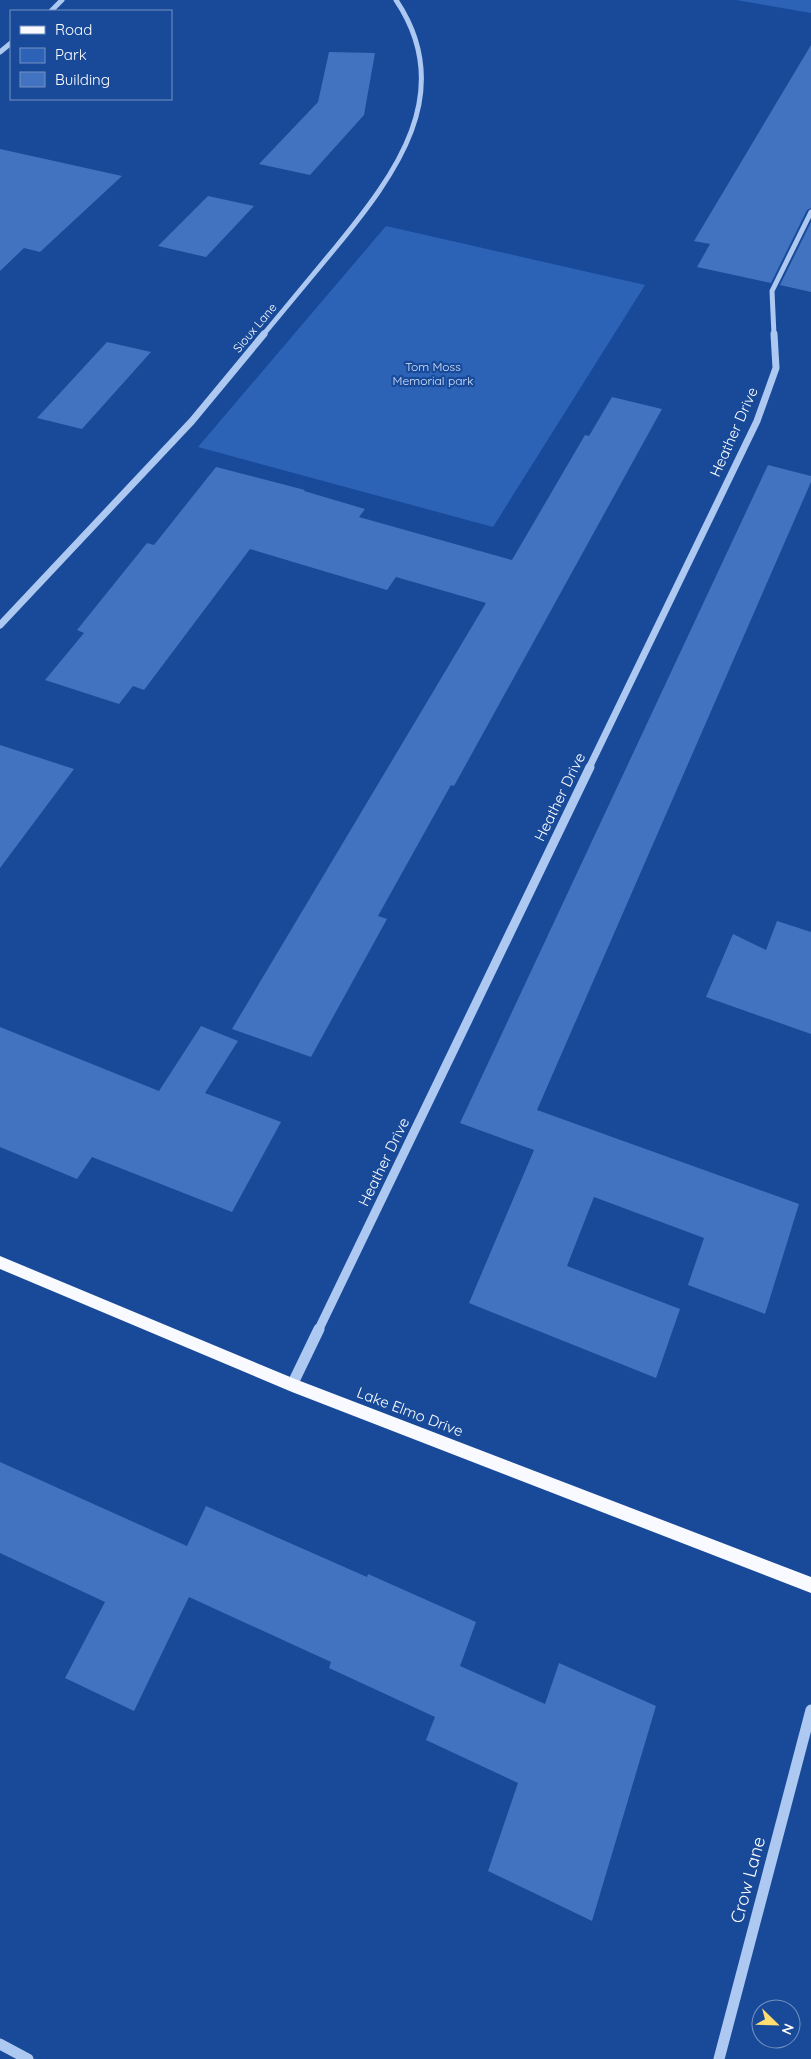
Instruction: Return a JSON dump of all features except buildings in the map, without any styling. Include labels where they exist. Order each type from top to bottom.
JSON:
[{"type":"main road","name":"Lake Elmo Drive","points":[[0,1262],[292,1384],[811,1585]]},
{"type":"street","points":[[52,10],[62,0]]},
{"type":"street","name":"Sioux Lane","points":[[0,625],[192,422],[373,202],[405,150],[419,110],[421,62],[408,18],[396,0]]},
{"type":"street","points":[[0,52],[10,44]]},
{"type":"street","name":"Heather Drive","points":[[292,1384],[757,421],[776,368],[772,291],[811,212]]},
{"type":"street","name":"Crow Lane","points":[[719,2059],[811,1710]]},
{"type":"street","points":[[0,2044],[14,2056],[28,2059]]},
{"type":"green space","points":[[736,0],[811,0],[811,13]]},
{"type":"green space","name":"Tom Moss Memorial park","points":[[386,226],[645,285],[493,527],[198,447]]}]
